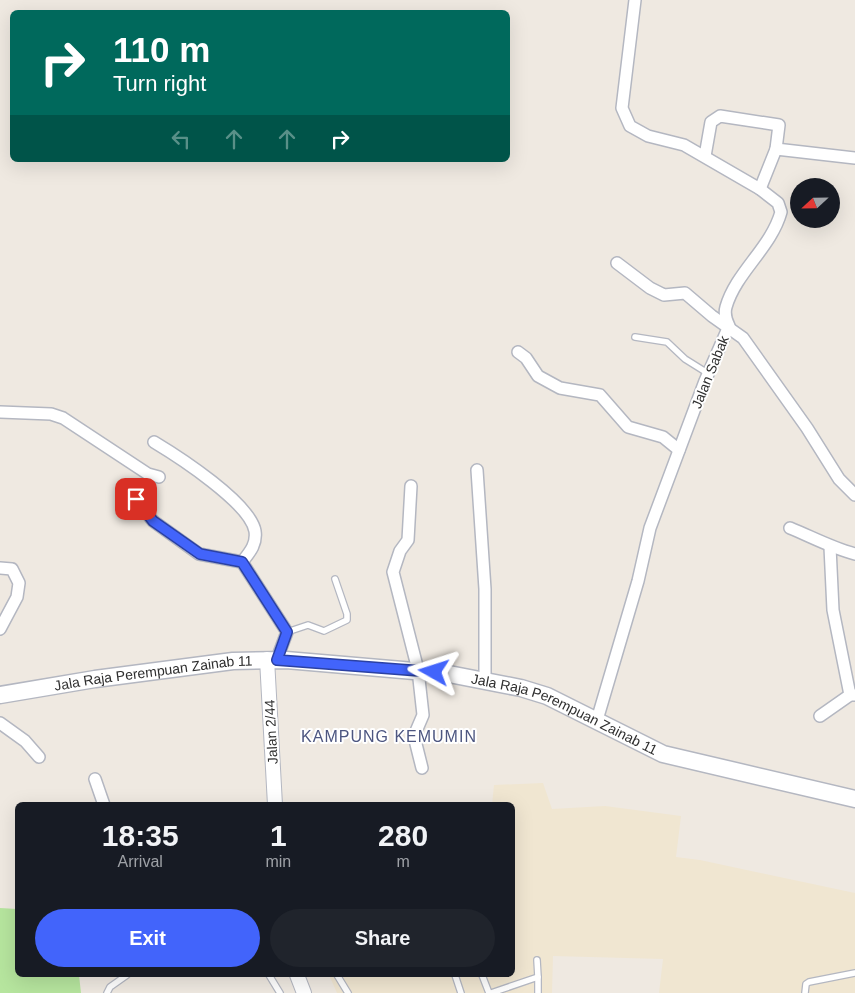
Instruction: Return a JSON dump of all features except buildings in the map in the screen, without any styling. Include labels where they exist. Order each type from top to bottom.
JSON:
[{"type":"main road","name":"Jala Raja Perempuan Zainab 11","points":[[0,695],[95,679],[233,661],[272,659],[418,670],[486,681],[547,696],[663,754],[855,799]]},
{"type":"street","name":"Jalan Sabak","points":[[597,720],[638,581],[650,528],[729,326],[725,317],[730,297],[771,237],[781,212],[778,203],[760,189],[704,156],[684,145],[648,136],[633,128],[623,112],[635,0]]},
{"type":"street","points":[[704,156],[712,122],[720,116],[779,125],[776,149],[760,189]]},
{"type":"street","points":[[776,149],[855,158]]},
{"type":"street","points":[[616,263],[650,288],[664,295],[685,293],[712,316],[744,338],[807,428],[839,479],[855,495]]},
{"type":"street","points":[[518,352],[526,358],[538,376],[560,388],[600,395],[628,427],[663,437],[679,450]]},
{"type":"street","points":[[0,412],[51,414],[63,418],[148,474],[159,477]]},
{"type":"street","points":[[154,442],[192,466],[252,521],[255,542],[253,549],[242,562]]},
{"type":"street","points":[[477,470],[485,590],[486,681]]},
{"type":"street","points":[[411,486],[408,540],[400,551],[393,572],[418,670],[423,715],[414,736],[422,768]]},
{"type":"street","points":[[136,499],[153,521],[200,554],[242,562],[287,632],[272,659]]},
{"type":"street","points":[[790,528],[830,547],[855,554]]},
{"type":"street","points":[[820,716],[853,695],[833,610],[830,547]]},
{"type":"street","points":[[0,568],[12,569],[19,583],[17,597],[0,629]]},
{"type":"street","name":"Jalan 2/44","points":[[272,659],[275,802]]},
{"type":"street","points":[[0,723],[25,741],[39,756]]},
{"type":"street","points":[[95,779],[103,802]]},
{"type":"street","points":[[298,977],[304,993]]},
{"type":"lane","points":[[636,337],[667,342],[685,360],[709,374]]},
{"type":"lane","points":[[287,632],[308,625],[324,631],[346,620],[348,614],[335,579]]},
{"type":"lane","points":[[537,960],[538,993]]},
{"type":"lane","points":[[805,993],[808,983],[855,974]]},
{"type":"lane","points":[[107,993],[110,987],[124,977]]},
{"type":"lane","points":[[270,977],[280,993]]},
{"type":"lane","points":[[338,977],[348,993]]},
{"type":"lane","points":[[456,977],[461,993]]},
{"type":"lane","points":[[483,977],[490,993],[538,977]]},
{"type":"shaded area","points":[[543,783],[552,809],[605,806],[681,816],[676,857],[700,860],[855,893],[855,993],[659,993],[663,959],[553,956],[552,993],[337,993],[330,977],[515,977],[515,802],[492,802],[494,785]]},
{"type":"green space","points":[[0,908],[15,909],[15,977],[79,977],[81,993],[0,993]]},
{"type":"district","name":"KAMPUNG KEMUMIN","points":[[389,736]]},
{"type":"route","points":[[136,499],[153,521],[200,554],[207,557],[242,562],[287,632],[277,660],[434,672]]}]
